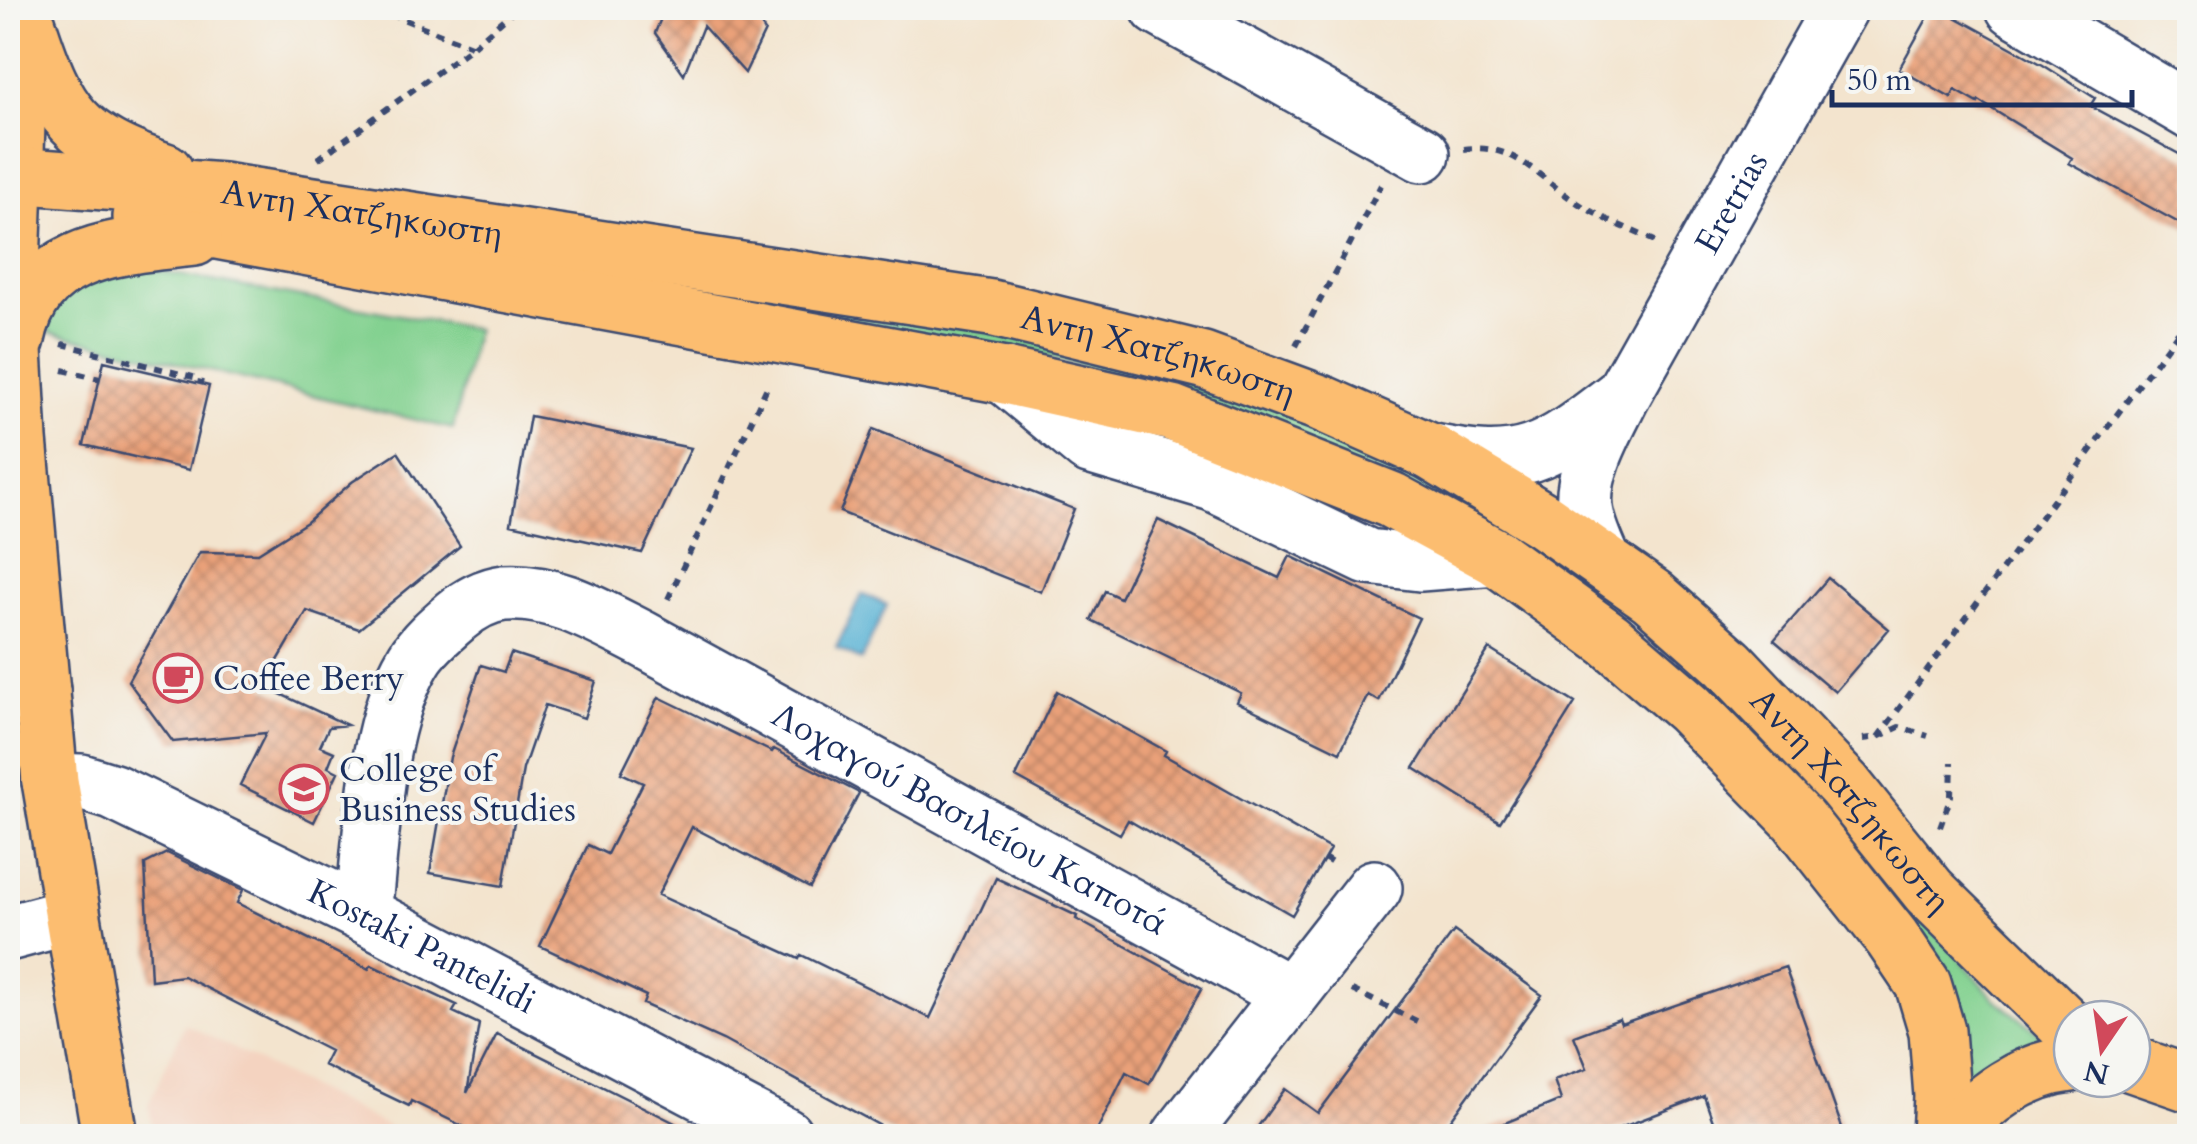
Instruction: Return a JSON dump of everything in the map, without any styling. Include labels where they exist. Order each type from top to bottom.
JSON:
[{"type":"main road","points":[[22,8],[9,297],[45,358],[33,443],[25,695],[50,781],[110,1136]]},
{"type":"main road","points":[[22,8],[40,61],[74,124],[104,147],[229,212]]},
{"type":"main road","name":"Αντη Χατζηκωστη","points":[[14,187],[990,308],[1203,360],[1323,404],[1429,451],[1543,520],[1652,596],[1730,664],[1844,785],[1930,891],[2052,1011]]},
{"type":"main road","points":[[45,358],[18,332],[46,280],[67,264],[229,212]]},
{"type":"main road","name":"Αντη Χατζηκωστη","points":[[229,212],[1172,413],[1391,500],[1496,557],[1610,640],[1689,708],[1797,818],[1892,938],[1922,984],[1937,1031],[1942,1096],[1940,1136]]},
{"type":"main road","points":[[1954,1136],[1968,1117],[2008,1085],[2052,1067]]},
{"type":"street","points":[[1159,8],[1412,149]]},
{"type":"street","name":"Eretrias","points":[[1603,561],[1588,522],[1586,492],[1598,448],[1622,396],[1840,8]]},
{"type":"street","points":[[2014,8],[2190,110]]},
{"type":"street","name":"Eretrias","points":[[1429,451],[1492,461],[1524,457],[1552,447],[1622,396]]},
{"type":"street","name":"Λοχαγού Βασιλείου Καποτά","points":[[363,914],[376,800],[394,701],[415,657],[448,623],[487,598],[505,593],[532,595],[575,605],[649,642],[1290,994]]},
{"type":"street","name":"Kostaki Pantelidi","points":[[50,781],[81,782],[113,792],[363,914],[786,1136]]},
{"type":"street","points":[[1180,1136],[1374,888]]},
{"type":"street","points":[[8,934],[71,916]]},
{"type":"path","points":[[375,8],[472,46]]},
{"type":"path","points":[[313,162],[472,46],[516,8]]},
{"type":"path","points":[[1290,358],[1412,149],[1487,147],[1510,154],[1579,204],[1697,262]]},
{"type":"path","points":[[1878,737],[2190,316]]},
{"type":"path","points":[[45,358],[100,379]]},
{"type":"path","points":[[45,358],[201,379],[200,384]]},
{"type":"path","points":[[753,380],[786,385]]},
{"type":"path","points":[[649,642],[769,382]]},
{"type":"path","points":[[1847,738],[1878,737],[1899,727],[1928,736]]},
{"type":"path","points":[[1940,828],[1951,796],[1952,762]]},
{"type":"path","points":[[1356,992],[1423,1024]]},
{"type":"shaded area","points":[[185,1024],[407,1136],[154,1136],[148,1105]]},
{"type":"green space","points":[[136,267],[476,329],[453,429],[48,332],[53,307],[62,291]]},
{"type":"green space","points":[[779,286],[1245,387],[1515,521],[1500,544],[1158,384],[1022,351],[661,288]]},
{"type":"green space","points":[[1788,760],[1995,999],[2052,1043],[2052,1048],[1992,1065],[1957,1094],[1773,775]]},
{"type":"water","points":[[862,594],[887,605],[861,660],[836,648]]},
{"type":"building","points":[[665,8],[749,8],[765,31],[745,73],[703,26],[684,74],[655,33]]},
{"type":"building","points":[[1933,8],[2043,65],[2095,98],[2090,106],[2190,160],[2190,229],[2069,163],[2072,158],[1979,101],[1955,90],[1951,98],[1899,69]]},
{"type":"building","points":[[104,361],[209,386],[189,470],[84,445]]},
{"type":"building","points":[[530,416],[691,448],[642,553],[511,524]]},
{"type":"building","points":[[873,429],[1074,509],[1041,592],[840,512]]},
{"type":"building","points":[[398,452],[460,546],[359,629],[307,611],[263,686],[347,725],[329,727],[320,746],[334,752],[328,767],[338,772],[314,822],[240,785],[266,733],[173,742],[128,681],[200,552],[258,553],[307,522],[352,482]]},
{"type":"building","points":[[1158,520],[1279,578],[1290,556],[1419,618],[1379,701],[1368,695],[1340,752],[1237,702],[1241,693],[1091,620],[1105,591],[1120,598]]},
{"type":"building","points":[[1828,578],[1889,629],[1835,692],[1774,640]]},
{"type":"building","points":[[1489,649],[1575,703],[1500,822],[1414,768]]},
{"type":"building","points":[[511,653],[596,681],[584,718],[545,705],[523,769],[503,886],[430,873],[450,757],[481,665],[504,672]]},
{"type":"building","points":[[1057,691],[1330,849],[1292,915],[1128,820],[1120,834],[1016,777]]},
{"type":"building","points":[[659,697],[859,793],[810,888],[692,827],[658,895],[799,959],[801,955],[930,1018],[996,878],[1077,916],[1076,919],[1202,988],[1149,1084],[1126,1072],[1094,1136],[899,1136],[723,1040],[643,1004],[646,996],[540,946],[588,845],[607,854],[643,783],[621,773]]},
{"type":"building","points":[[167,853],[243,890],[237,903],[369,969],[371,965],[457,1005],[453,1012],[479,1024],[467,1093],[497,1034],[701,1136],[483,1136],[323,1065],[330,1051],[183,976],[151,980],[145,864]]},
{"type":"building","points":[[1454,931],[1542,995],[1439,1136],[1251,1136],[1285,1089],[1318,1113]]},
{"type":"building","points":[[1785,967],[1845,1136],[1718,1136],[1704,1096],[1599,1136],[1473,1136],[1561,1100],[1554,1080],[1587,1068],[1574,1036],[1619,1019],[1621,1024]]},
{"type":"place","name":"Coffee Berry","points":[[178,678]]},
{"type":"place","name":"College of Business Studies","points":[[304,789]]}]
